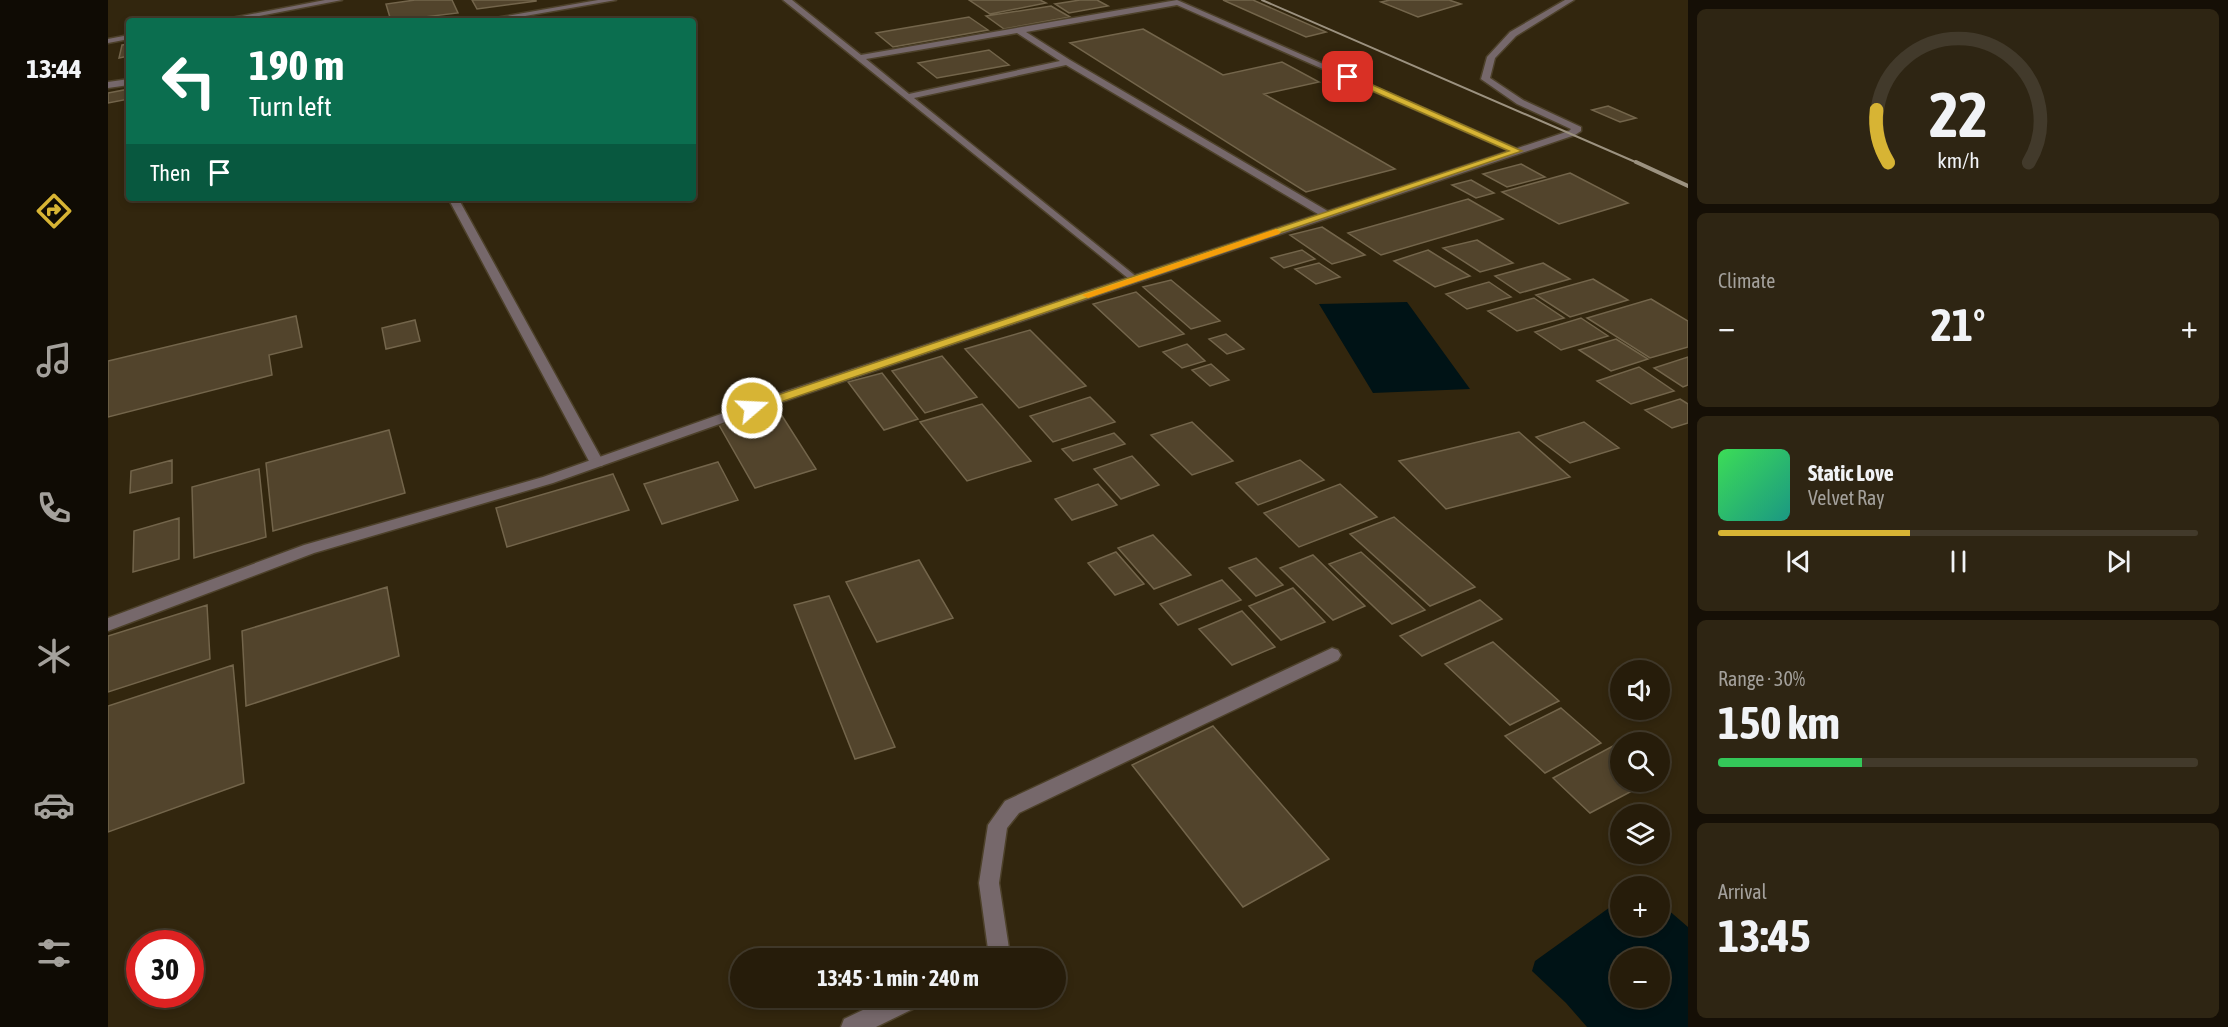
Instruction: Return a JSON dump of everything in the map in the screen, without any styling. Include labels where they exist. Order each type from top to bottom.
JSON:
[{"type":"street","points":[[237,18],[338,0]]},
{"type":"street","points":[[501,18],[612,0]]},
{"type":"street","points":[[786,0],[1134,280]]},
{"type":"street","points":[[108,625],[309,549],[548,480],[774,400],[1572,133],[1578,129],[1520,102],[1485,78],[1491,57],[1514,34],[1570,0]]},
{"type":"street","points":[[859,58],[1174,2],[1517,151]]},
{"type":"street","points":[[1019,30],[1067,62],[1327,215]]},
{"type":"street","points":[[108,41],[126,38]]},
{"type":"street","points":[[907,97],[1067,62]]},
{"type":"street","points":[[108,85],[126,82]]},
{"type":"street","points":[[455,201],[597,463]]},
{"type":"street","points":[[998,948],[989,883],[998,825],[1012,807],[1332,655]]},
{"type":"street","points":[[852,1027],[891,1008]]},
{"type":"shaded area","points":[[1407,302],[1470,389],[1373,393],[1319,304]]},
{"type":"shaded area","points":[[1610,907],[1610,936],[1670,936],[1670,911],[1688,927],[1688,1027],[1587,1027],[1566,1003],[1532,971],[1535,961]]},
{"type":"building","points":[[415,0],[452,0],[458,13],[416,18],[390,18],[386,4]]},
{"type":"building","points":[[472,0],[536,0],[536,1],[477,9]]},
{"type":"building","points":[[969,0],[1040,0],[1046,3],[990,14]]},
{"type":"building","points":[[1097,0],[1108,6],[1069,13],[1055,4]]},
{"type":"building","points":[[1223,0],[1253,0],[1326,32],[1306,37]]},
{"type":"building","points":[[1449,0],[1461,4],[1418,17],[1381,2]]},
{"type":"building","points":[[1051,6],[1070,17],[1004,29],[986,16]]},
{"type":"building","points":[[969,17],[988,30],[893,47],[876,33]]},
{"type":"building","points":[[1143,29],[1223,75],[1282,62],[1319,82],[1264,94],[1395,169],[1306,192],[1070,43]]},
{"type":"building","points":[[126,44],[126,57],[119,58],[122,45]]},
{"type":"building","points":[[989,50],[1009,65],[937,78],[918,63]]},
{"type":"building","points":[[126,90],[126,100],[108,103],[108,93]]},
{"type":"building","points":[[1608,106],[1636,118],[1620,122],[1592,110]]},
{"type":"building","points":[[1521,164],[1545,177],[1507,187],[1483,174]]},
{"type":"building","points":[[1570,173],[1628,203],[1559,224],[1502,192]]},
{"type":"building","points":[[1471,180],[1494,193],[1476,198],[1452,185]]},
{"type":"building","points":[[1468,199],[1503,219],[1381,255],[1348,233]]},
{"type":"building","points":[[1322,227],[1365,255],[1332,264],[1290,235]]},
{"type":"building","points":[[1477,240],[1513,263],[1480,272],[1443,248]]},
{"type":"building","points":[[1302,250],[1315,259],[1284,268],[1271,258]]},
{"type":"building","points":[[1428,250],[1470,276],[1435,287],[1394,261]]},
{"type":"building","points":[[1319,263],[1340,277],[1316,284],[1295,269]]},
{"type":"building","points":[[1543,263],[1570,279],[1520,293],[1495,276]]},
{"type":"building","points":[[1593,279],[1628,300],[1570,317],[1536,295]]},
{"type":"building","points":[[1171,280],[1220,321],[1191,329],[1143,287]]},
{"type":"building","points":[[1489,282],[1511,297],[1467,309],[1446,294]]},
{"type":"building","points":[[1136,292],[1184,334],[1139,347],[1093,304]]},
{"type":"building","points":[[1534,298],[1564,318],[1517,331],[1488,311]]},
{"type":"building","points":[[1651,299],[1688,321],[1688,347],[1650,358],[1587,318]]},
{"type":"building","points":[[296,316],[302,347],[269,355],[272,375],[108,417],[108,361]]},
{"type":"building","points":[[1581,318],[1608,336],[1561,350],[1535,332]]},
{"type":"building","points":[[415,320],[420,341],[386,349],[382,328]]},
{"type":"building","points":[[1030,330],[1086,386],[1019,408],[965,349]]},
{"type":"building","points":[[1226,334],[1244,349],[1227,354],[1209,339]]},
{"type":"building","points":[[1616,339],[1648,359],[1611,371],[1579,350]]},
{"type":"building","points":[[1187,344],[1205,361],[1182,368],[1163,352]]},
{"type":"building","points":[[942,356],[977,397],[925,413],[892,371]]},
{"type":"building","points":[[1688,357],[1688,385],[1683,387],[1654,368]]},
{"type":"building","points":[[1211,364],[1229,380],[1210,386],[1192,370]]},
{"type":"building","points":[[1639,367],[1674,391],[1631,404],[1597,381]]},
{"type":"building","points":[[882,373],[918,419],[884,430],[848,382]]},
{"type":"building","points":[[1090,397],[1115,422],[1053,442],[1030,416]]},
{"type":"building","points":[[1680,399],[1688,404],[1688,423],[1672,428],[1645,410]]},
{"type":"building","points":[[982,404],[1031,461],[967,481],[920,422]]},
{"type":"building","points":[[777,408],[816,469],[755,488],[719,425]]},
{"type":"building","points":[[1192,422],[1233,461],[1192,475],[1151,435]]},
{"type":"building","points":[[1584,422],[1619,448],[1570,463],[1536,437]]},
{"type":"building","points":[[389,430],[405,493],[273,531],[266,463]]},
{"type":"building","points":[[1519,432],[1570,477],[1446,509],[1399,461]]},
{"type":"building","points":[[1114,433],[1125,444],[1073,461],[1062,449]]},
{"type":"building","points":[[1132,456],[1159,485],[1121,499],[1094,469]]},
{"type":"building","points":[[172,460],[172,483],[130,493],[131,471]]},
{"type":"building","points":[[1300,460],[1324,480],[1258,505],[1236,483]]},
{"type":"building","points":[[718,462],[738,500],[662,524],[644,484]]},
{"type":"building","points":[[259,469],[266,537],[194,558],[192,487]]},
{"type":"building","points":[[613,474],[629,510],[507,547],[496,508]]},
{"type":"building","points":[[1098,484],[1117,505],[1072,520],[1055,499]]},
{"type":"building","points":[[1340,484],[1377,517],[1299,547],[1264,513]]},
{"type":"building","points":[[1394,517],[1475,587],[1430,606],[1350,534]]},
{"type":"building","points":[[179,518],[179,559],[133,572],[134,531]]},
{"type":"building","points":[[1153,535],[1191,575],[1154,589],[1118,548]]},
{"type":"building","points":[[1116,552],[1144,584],[1115,595],[1088,563]]},
{"type":"building","points":[[1361,552],[1425,610],[1392,624],[1329,564]]},
{"type":"building","points":[[1313,555],[1365,606],[1333,620],[1280,568]]},
{"type":"building","points":[[1256,558],[1283,585],[1256,596],[1229,568]]},
{"type":"building","points":[[919,560],[953,618],[877,642],[846,582]]},
{"type":"building","points":[[1222,580],[1241,600],[1178,625],[1160,604]]},
{"type":"building","points":[[387,587],[399,656],[246,706],[242,631]]},
{"type":"building","points":[[1293,588],[1325,622],[1281,640],[1249,606]]},
{"type":"building","points":[[829,596],[895,747],[855,759],[794,605]]},
{"type":"building","points":[[1480,600],[1502,619],[1422,656],[1400,636]]},
{"type":"building","points":[[207,605],[210,659],[108,692],[108,636]]},
{"type":"building","points":[[1242,611],[1275,647],[1232,665],[1199,629]]},
{"type":"building","points":[[1493,642],[1559,701],[1510,725],[1445,664]]},
{"type":"building","points":[[233,665],[244,783],[108,832],[108,706]]},
{"type":"building","points":[[1561,708],[1601,743],[1545,773],[1505,736]]},
{"type":"building","points":[[1213,726],[1329,859],[1243,907],[1132,765]]},
{"type":"building","points":[[1610,748],[1610,792],[1630,792],[1590,813],[1553,778]]},
{"type":"railway","points":[[1262,0],[1640,164]]},
{"type":"railway","points":[[1636,162],[1688,186]]},
{"type":"slow traffic","points":[[1088,295],[1276,232]]},
{"type":"route","points":[[752,408],[1517,151],[1348,77]]}]
